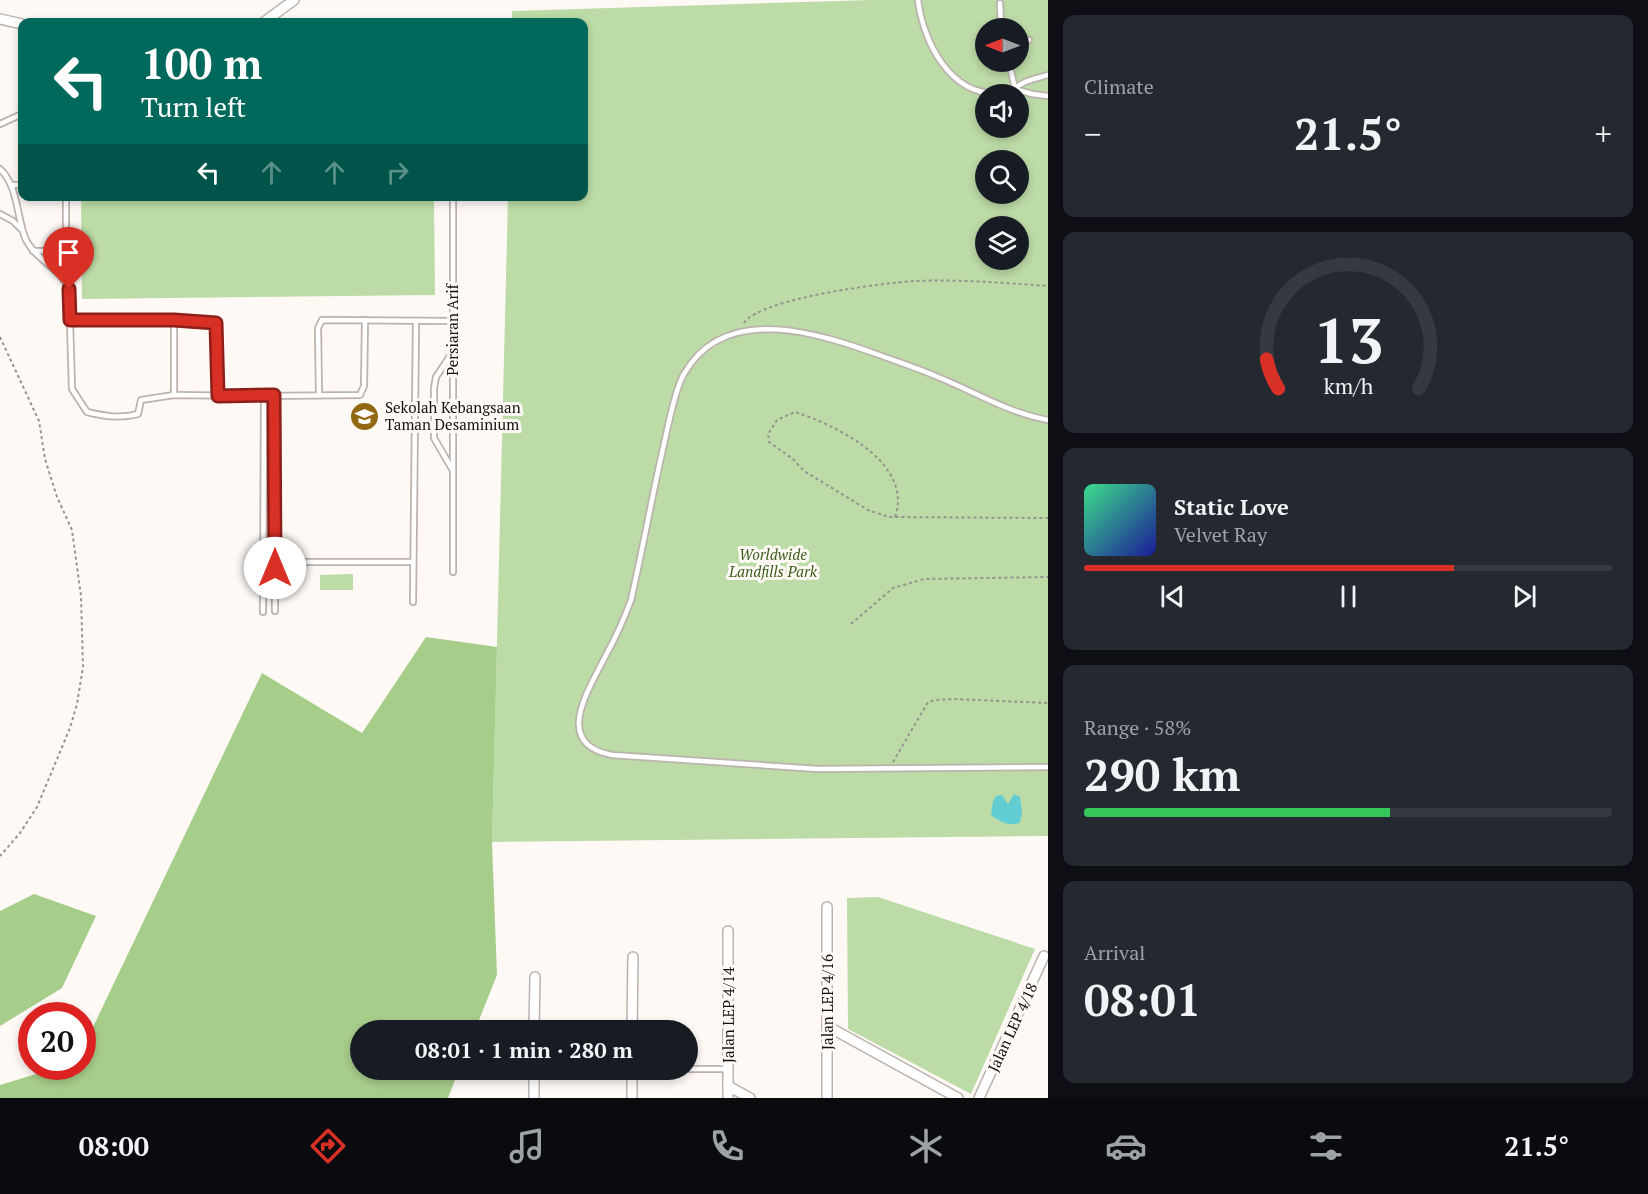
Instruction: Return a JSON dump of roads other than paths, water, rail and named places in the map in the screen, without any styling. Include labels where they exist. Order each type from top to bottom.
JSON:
[{"type":"street","points":[[269,18],[294,0]]},
{"type":"street","points":[[0,19],[18,23]]},
{"type":"street","name":"Jalan LEP 4/16","points":[[827,907],[827,1098]]},
{"type":"street","name":"Jalan LEP 4/14","points":[[728,931],[728,1098]]},
{"type":"street","name":"Jalan LEP 4/18","points":[[979,1098],[1044,956]]},
{"type":"street","points":[[632,1020],[633,957]]},
{"type":"street","points":[[534,1020],[535,977]]},
{"type":"street","points":[[827,1026],[958,1098]]},
{"type":"street","points":[[534,1080],[534,1098]]},
{"type":"street","points":[[632,1080],[632,1098]]},
{"type":"street","points":[[728,1086],[750,1098]]},
{"type":"lane","points":[[918,0],[921,19],[928,39],[947,71],[962,84],[975,90]]},
{"type":"lane","points":[[1000,3],[1001,18]]},
{"type":"lane","points":[[1022,84],[1048,75]]},
{"type":"lane","points":[[1029,93],[1048,96]]},
{"type":"lane","points":[[0,123],[18,116]]},
{"type":"lane","points":[[0,170],[12,185],[23,231],[33,251],[64,279],[69,289],[72,389],[87,412],[109,417],[130,416],[138,414],[141,400],[174,395],[360,395],[364,386],[365,320]]},
{"type":"lane","points":[[12,185],[18,185]]},
{"type":"lane","points":[[33,251],[62,251],[66,248],[66,201]]},
{"type":"lane","name":"Persiaran Arif","points":[[453,201],[453,572]]},
{"type":"lane","points":[[0,214],[13,221],[23,231]]},
{"type":"lane","points":[[70,320],[174,320],[216,323],[218,396]]},
{"type":"lane","points":[[174,320],[174,395]]},
{"type":"lane","points":[[319,394],[318,328],[322,320],[452,321]]},
{"type":"lane","points":[[413,602],[416,321]]},
{"type":"lane","points":[[1048,420],[1001,406],[937,376],[841,342],[796,331],[742,331],[705,347],[683,375],[668,423],[631,600],[621,626],[581,707],[579,730],[585,742],[590,746],[612,755],[818,769],[1048,768]]},
{"type":"lane","points":[[452,353],[436,376],[434,438],[453,469]]},
{"type":"lane","points":[[274,395],[275,611]]},
{"type":"lane","points":[[263,612],[264,396]]},
{"type":"lane","points":[[300,562],[412,562]]},
{"type":"lane","points":[[698,1069],[728,1069]]},
{"type":"water","points":[[1014,794],[1020,797],[1022,813],[1020,822],[1009,824],[991,815],[996,796],[1002,795],[1008,804]]},
{"type":"place","name":"Sekolah Kebangsaan Taman Desaminium","points":[[364,416]]},
{"type":"park label","name":"Worldwide Landfills Park","points":[[773,562]]}]
